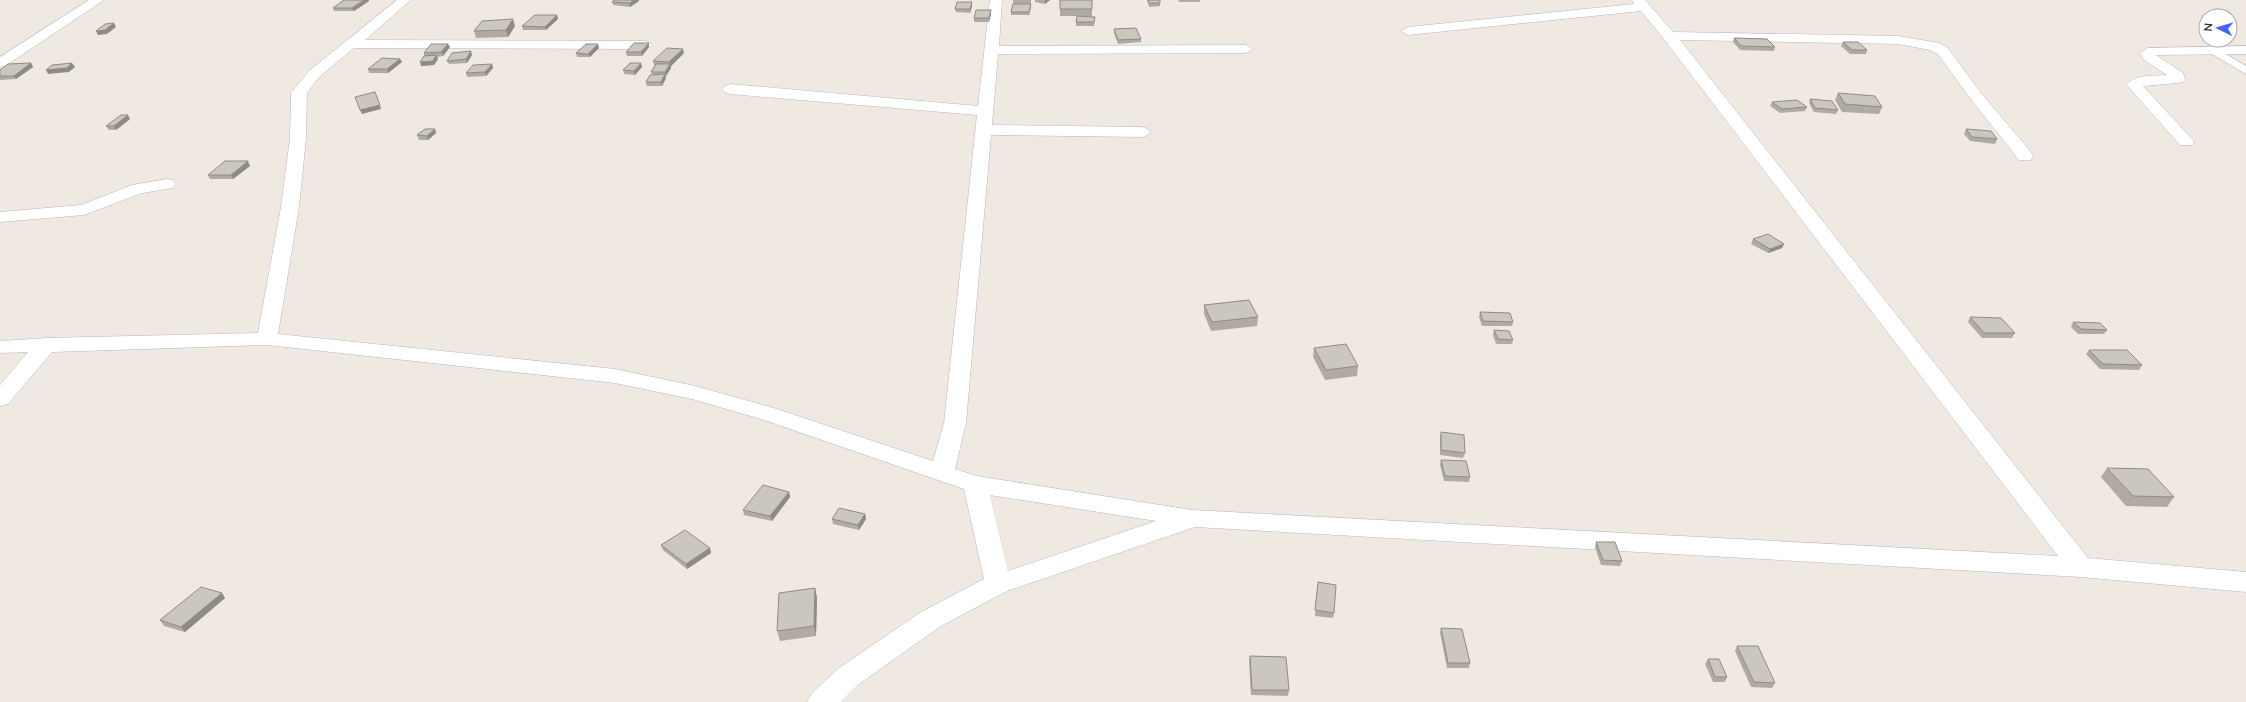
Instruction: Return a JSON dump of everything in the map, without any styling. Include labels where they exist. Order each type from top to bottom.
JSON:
[{"type":"street","points":[[0,64],[98,0]]},
{"type":"street","points":[[267,339],[290,208],[298,138],[299,93],[314,74],[405,0]]},
{"type":"street","points":[[942,472],[955,423],[982,130],[992,50],[996,0]]},
{"type":"street","points":[[1408,31],[1641,3],[1669,36],[2081,567]]},
{"type":"street","points":[[1669,36],[1898,40],[1934,46],[1943,51],[1975,95],[2026,156]]},
{"type":"street","points":[[352,44],[646,45]]},
{"type":"street","points":[[992,50],[1246,50]]},
{"type":"street","points":[[2186,142],[2134,84],[2138,82],[2178,79],[2178,76],[2149,57],[2147,53],[2152,51],[2246,50]]},
{"type":"street","points":[[730,90],[984,111]]},
{"type":"street","points":[[982,130],[1142,132]]},
{"type":"street","points":[[0,217],[84,210],[138,189],[167,184]]},
{"type":"street","points":[[0,347],[47,344],[267,339],[615,376],[695,393],[769,414],[975,484],[1194,518],[2081,567],[2246,582]]},
{"type":"street","points":[[0,399],[47,344]]},
{"type":"street","points":[[975,484],[998,584]]},
{"type":"street","points":[[822,702],[850,676],[931,619],[998,584],[1194,518]]},
{"type":"lane","points":[[2212,50],[2246,70]]},
{"type":"building","points":[[344,0],[364,0],[352,8],[333,8]]},
{"type":"building","points":[[614,0],[634,0],[630,3],[612,2]]},
{"type":"building","points":[[1060,0],[1092,0],[1092,9],[1060,9]]},
{"type":"building","points":[[1148,0],[1160,0],[1160,3],[1149,3]]},
{"type":"building","points":[[957,2],[972,2],[970,9],[955,9]]},
{"type":"building","points":[[1013,4],[1031,4],[1029,12],[1011,12]]},
{"type":"building","points":[[976,10],[991,10],[989,18],[974,18]]},
{"type":"building","points":[[535,15],[557,15],[545,27],[522,26]]},
{"type":"building","points":[[1077,16],[1095,17],[1094,22],[1076,22]]},
{"type":"building","points":[[513,19],[506,30],[474,31],[482,21]]},
{"type":"building","points":[[114,23],[105,30],[96,31],[105,24]]},
{"type":"building","points":[[1136,28],[1141,39],[1118,40],[1114,29]]},
{"type":"building","points":[[1734,38],[1767,39],[1775,47],[1741,46]]},
{"type":"building","points":[[1843,42],[1858,42],[1867,50],[1852,50]]},
{"type":"building","points":[[634,43],[649,43],[641,52],[626,52]]},
{"type":"building","points":[[431,44],[448,44],[441,52],[424,53]]},
{"type":"building","points":[[586,44],[598,44],[588,54],[576,53]]},
{"type":"building","points":[[667,48],[683,49],[669,62],[653,61]]},
{"type":"building","points":[[471,51],[466,59],[447,61],[452,53]]},
{"type":"building","points":[[436,55],[433,61],[420,62],[424,56]]},
{"type":"building","points":[[382,58],[400,59],[387,69],[368,69]]},
{"type":"building","points":[[31,63],[14,76],[0,76],[0,70],[8,64]]},
{"type":"building","points":[[72,63],[67,68],[46,70],[52,65]]},
{"type":"building","points":[[630,63],[641,63],[634,71],[623,70]]},
{"type":"building","points":[[492,64],[485,72],[466,73],[473,65]]},
{"type":"building","points":[[656,64],[670,64],[665,72],[651,72]]},
{"type":"building","points":[[665,74],[661,82],[646,82],[650,75]]},
{"type":"building","points":[[375,92],[380,105],[360,110],[355,97]]},
{"type":"building","points":[[1838,93],[1875,96],[1882,107],[1845,104]]},
{"type":"building","points":[[1810,99],[1832,101],[1838,110],[1815,108]]},
{"type":"building","points":[[1797,100],[1807,107],[1782,109],[1772,102]]},
{"type":"building","points":[[121,115],[128,115],[114,126],[106,126]]},
{"type":"building","points":[[425,129],[435,129],[427,136],[417,135]]},
{"type":"building","points":[[1966,129],[1991,131],[1997,139],[1972,137]]},
{"type":"building","points":[[225,161],[248,161],[231,175],[208,175]]},
{"type":"building","points":[[1768,234],[1784,244],[1770,249],[1753,239]]},
{"type":"building","points":[[1249,300],[1258,317],[1212,322],[1204,305]]},
{"type":"building","points":[[1480,312],[1510,313],[1513,322],[1483,321]]},
{"type":"building","points":[[1970,317],[2001,318],[2015,333],[1984,333]]},
{"type":"building","points":[[2073,322],[2100,323],[2107,330],[2081,329]]},
{"type":"building","points":[[1494,330],[1509,331],[1513,340],[1498,339]]},
{"type":"building","points":[[1346,344],[1358,366],[1326,370],[1314,348]]},
{"type":"building","points":[[2089,350],[2127,350],[2142,365],[2103,364]]},
{"type":"building","points":[[1441,432],[1464,435],[1465,453],[1441,450]]},
{"type":"building","points":[[1441,460],[1466,461],[1470,477],[1445,476]]},
{"type":"building","points":[[2107,468],[2148,469],[2174,497],[2133,496]]},
{"type":"building","points":[[763,485],[789,492],[770,516],[743,510]]},
{"type":"building","points":[[839,508],[865,514],[858,525],[832,519]]},
{"type":"building","points":[[685,530],[710,548],[686,564],[661,545]]},
{"type":"building","points":[[1596,542],[1615,542],[1622,561],[1603,560]]},
{"type":"building","points":[[1318,582],[1336,585],[1334,613],[1315,610]]},
{"type":"building","points":[[201,587],[222,593],[181,627],[160,620]]},
{"type":"building","points":[[815,588],[814,626],[777,631],[779,593]]},
{"type":"building","points":[[1441,628],[1462,629],[1470,663],[1448,663]]},
{"type":"building","points":[[1737,646],[1758,646],[1775,683],[1754,682]]},
{"type":"building","points":[[1250,656],[1286,657],[1289,690],[1252,690]]},
{"type":"building","points":[[1708,659],[1719,659],[1727,677],[1715,677]]}]
